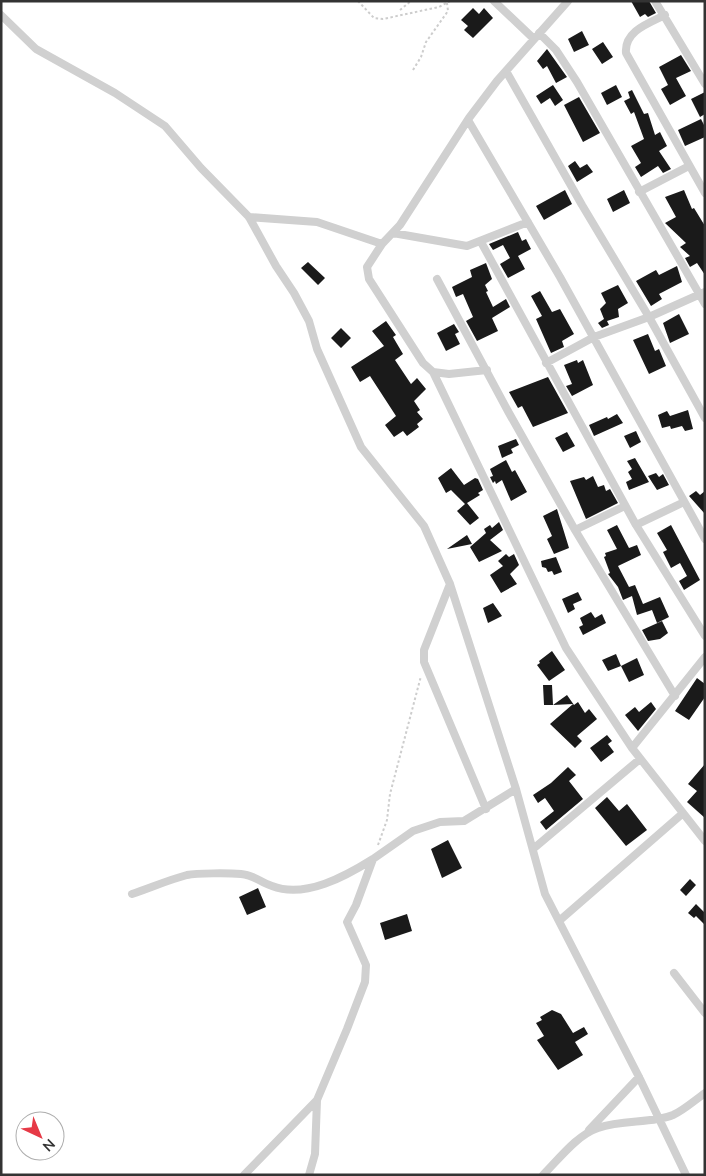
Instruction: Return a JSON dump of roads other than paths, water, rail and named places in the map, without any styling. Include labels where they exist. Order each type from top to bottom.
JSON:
[{"type":"street","points":[[494,1],[556,50],[577,82],[639,192],[702,293],[705,304]]},
{"type":"street","points":[[568,1],[506,71],[468,120],[393,233],[382,244],[367,268],[369,278],[423,363],[433,372],[566,648],[632,748],[705,841]]},
{"type":"street","points":[[655,1],[705,84]]},
{"type":"street","points":[[1,15],[42,53],[157,119],[248,217],[309,321],[317,349],[361,447],[424,526],[450,584],[516,789],[545,894],[639,1077],[686,1175]]},
{"type":"street","points":[[664,15],[636,30],[627,41],[626,53],[705,193]]},
{"type":"street","points":[[506,71],[582,205],[649,317],[705,418]]},
{"type":"street","points":[[468,120],[594,337],[705,539]]},
{"type":"street","points":[[639,192],[689,166]]},
{"type":"street","points":[[248,217],[317,222],[382,244]]},
{"type":"street","points":[[393,233],[467,246],[528,222]]},
{"type":"street","points":[[481,242],[625,506],[705,636]]},
{"type":"street","points":[[437,279],[575,530],[675,696]]},
{"type":"street","points":[[546,363],[594,337],[649,317],[702,293]]},
{"type":"street","points":[[433,372],[449,374],[487,370]]},
{"type":"street","points":[[636,525],[684,502]]},
{"type":"street","points":[[575,530],[625,506]]},
{"type":"street","points":[[695,521],[705,522]]},
{"type":"street","points":[[450,584],[424,650],[424,662],[486,808]]},
{"type":"street","points":[[632,748],[705,657]]},
{"type":"street","points":[[533,849],[640,759]]},
{"type":"street","points":[[132,894],[189,875],[254,875],[272,886],[293,891],[321,884],[351,873],[412,831],[440,822],[464,821],[516,789]]},
{"type":"street","points":[[558,921],[682,814]]},
{"type":"street","points":[[244,1175],[316,1100],[365,982],[366,965],[347,922],[356,905],[373,859]]},
{"type":"street","points":[[674,973],[705,1013]]},
{"type":"street","points":[[543,1175],[639,1077]]},
{"type":"street","points":[[583,1136],[597,1128],[624,1121],[659,1119],[674,1114],[705,1093]]},
{"type":"street","points":[[309,1175],[315,1154],[316,1100]]}]
